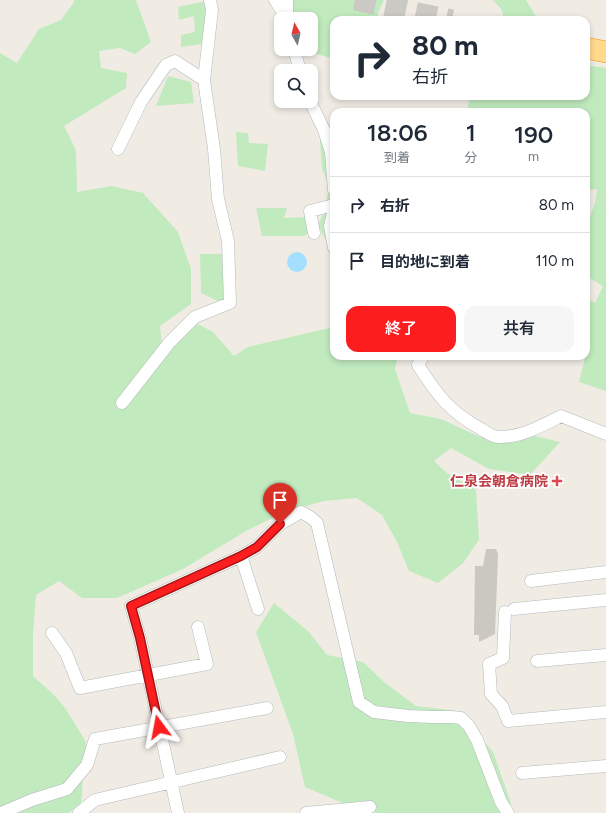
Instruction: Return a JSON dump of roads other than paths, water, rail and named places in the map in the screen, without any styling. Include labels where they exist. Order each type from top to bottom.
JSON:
[{"type":"highway","points":[[590,49],[606,52]]},
{"type":"street","points":[[122,403],[169,343],[195,318],[230,303],[228,240],[218,199],[214,149],[204,80],[212,10],[210,0]]},
{"type":"street","points":[[275,0],[283,12]]},
{"type":"street","points":[[287,0],[287,12]]},
{"type":"street","points":[[118,149],[140,102],[166,65],[175,61],[204,80]]},
{"type":"street","points":[[313,108],[324,130],[330,149]]},
{"type":"street","points":[[314,234],[310,211],[330,206]]},
{"type":"street","points":[[421,360],[418,365],[443,401],[466,420],[496,437],[528,432],[561,416],[606,434]]},
{"type":"street","points":[[178,813],[140,638],[131,606],[241,556],[257,547],[280,524],[301,512],[317,523],[360,702],[374,712],[408,716],[451,716],[461,718],[469,726],[477,740],[501,802],[508,813]]},
{"type":"street","points":[[241,556],[258,609]]},
{"type":"street","points":[[531,580],[606,572]]},
{"type":"street","points":[[606,600],[509,610],[503,658],[489,664],[491,694],[502,706],[508,721],[606,712]]},
{"type":"street","points":[[52,633],[66,652],[80,688],[207,664],[198,627]]},
{"type":"street","points":[[537,661],[606,654]]},
{"type":"street","points":[[1,813],[32,800],[67,789],[87,765],[95,739],[267,708]]},
{"type":"street","points":[[79,813],[95,800],[280,757]]},
{"type":"street","points":[[522,773],[606,766]]},
{"type":"street","points":[[306,813],[370,807]]},
{"type":"water","points":[[297,252],[304,255],[307,262],[304,269],[297,272],[290,269],[287,262],[290,255]]},
{"type":"tunnel","points":[[355,0],[433,16]]},
{"type":"place","name":"仁泉会朝倉病院","points":[[557,481]]}]
